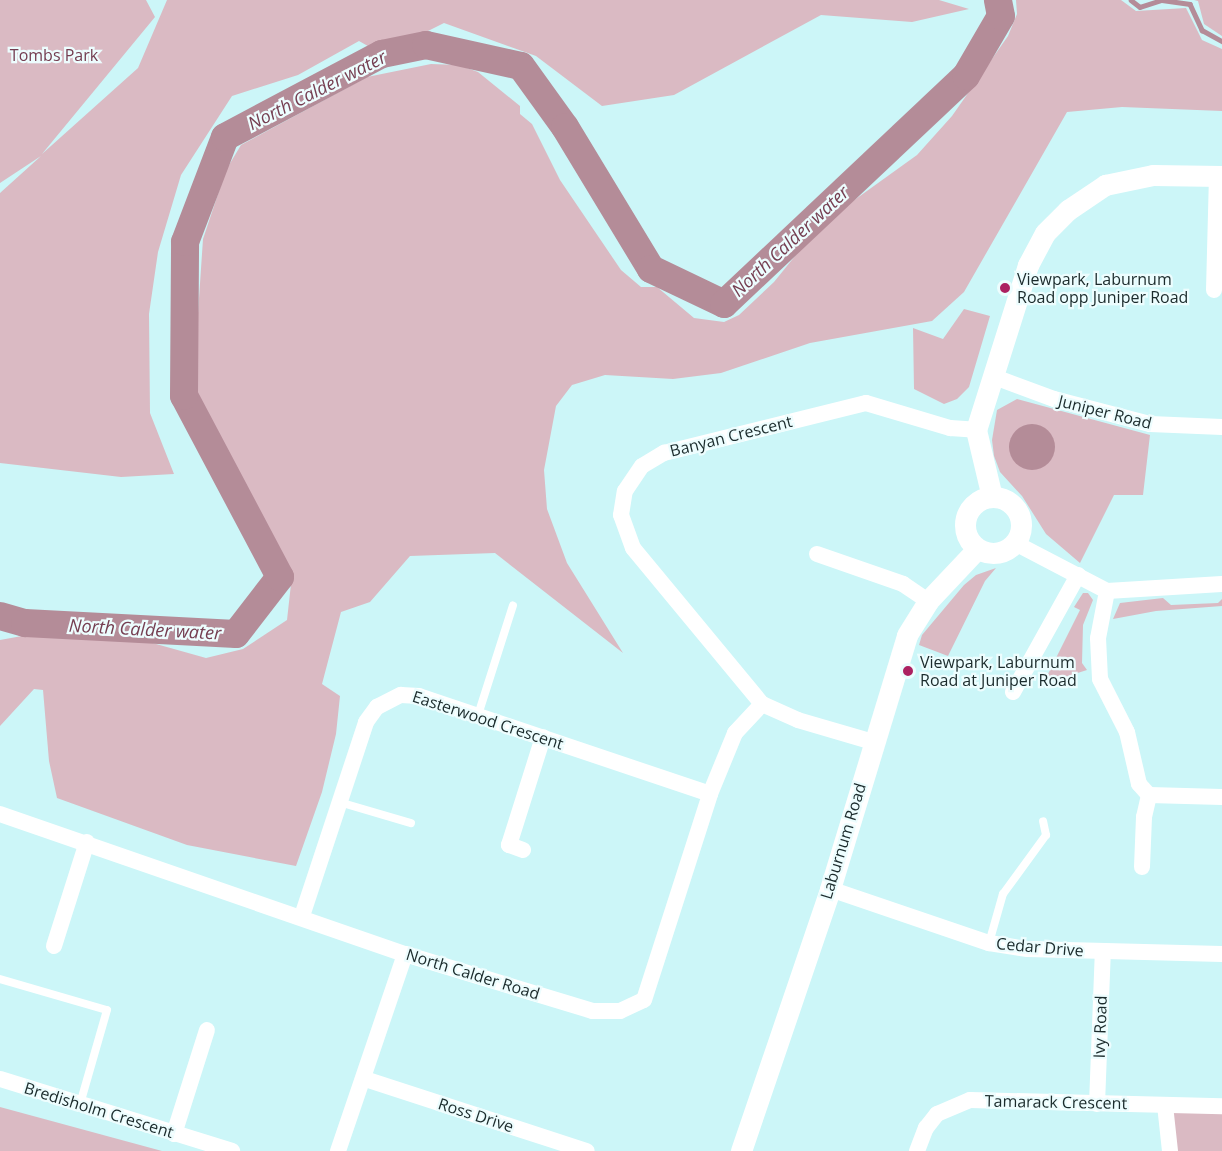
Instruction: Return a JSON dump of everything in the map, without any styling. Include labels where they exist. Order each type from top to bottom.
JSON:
[{"type":"street","points":[[992,497],[976,430],[1028,265],[1045,233],[1068,210],[1106,185],[1153,175],[1219,176],[1214,290]]},
{"type":"street","name":"Juniper Road","points":[[992,376],[1054,399],[1150,424],[1222,427]]},
{"type":"street","name":"Banyan Crescent","points":[[873,742],[798,720],[762,704],[627,538],[622,503],[634,473],[657,456],[696,443],[866,403],[950,428],[976,430]]},
{"type":"street","points":[[992,497],[1007,501],[1020,517],[1015,543],[999,552],[977,549],[968,540],[965,523],[973,506],[992,497]]},
{"type":"street","points":[[1015,543],[1107,591],[1222,584]]},
{"type":"street","name":"Laburnum Road","points":[[741,1151],[830,889],[873,742],[908,635],[928,601],[977,549]]},
{"type":"street","points":[[817,554],[903,584],[928,601]]},
{"type":"street","points":[[1013,692],[1078,575]]},
{"type":"street","points":[[1107,591],[1098,638],[1100,679],[1127,732],[1139,784],[1149,795],[1222,797]]},
{"type":"street","name":"Easterwood Crescent","points":[[302,916],[366,722],[385,701],[409,694],[710,794]]},
{"type":"street","name":"North Calder Road","points":[[0,814],[302,916],[405,954],[593,1011],[620,1011],[644,1000],[710,794],[735,733],[762,704]]},
{"type":"street","points":[[523,850],[508,845],[543,737]]},
{"type":"street","points":[[1142,867],[1144,817],[1149,795]]},
{"type":"street","points":[[54,946],[87,842]]},
{"type":"street","name":"Cedar Drive","points":[[830,889],[989,943],[1028,949],[1222,954]]},
{"type":"street","name":"Ivy Road","points":[[1097,1104],[1103,951]]},
{"type":"street","points":[[338,1151],[405,954]]},
{"type":"street","points":[[174,1134],[207,1030]]},
{"type":"street","name":"Bredisholm Crescent","points":[[0,1079],[232,1151]]},
{"type":"street","name":"Ross Drive","points":[[364,1079],[587,1151]]},
{"type":"street","name":"Tamarack Crescent","points":[[917,1151],[931,1120],[961,1102],[1222,1106]]},
{"type":"street","points":[[1165,1105],[1170,1151]]},
{"type":"lane","points":[[478,716],[513,605]]},
{"type":"lane","points":[[339,802],[411,823]]},
{"type":"lane","points":[[989,943],[1003,894],[1046,834],[1043,821]]},
{"type":"lane","points":[[0,979],[107,1010],[80,1104]]},
{"type":"green space","name":"Tombs Park","points":[[0,0],[146,0],[155,17],[42,154],[138,68],[167,0],[939,0],[969,9],[912,22],[821,15],[674,95],[602,106],[536,56],[444,23],[382,54],[359,41],[298,75],[232,96],[181,175],[158,252],[149,314],[150,413],[174,474],[121,477],[0,463],[0,193],[41,156],[0,183]]},
{"type":"green space","points":[[1016,0],[1121,0],[1136,11],[1186,8],[1202,40],[1222,49],[1222,111],[1122,107],[1067,112],[964,292],[932,321],[810,343],[721,373],[673,379],[605,375],[572,385],[556,406],[544,470],[547,509],[567,563],[623,653],[495,553],[410,556],[370,602],[341,612],[322,684],[340,696],[336,734],[322,792],[296,866],[187,845],[57,798],[49,761],[43,690],[34,689],[0,726],[0,640],[44,632],[149,642],[206,658],[243,649],[287,620],[291,584],[193,387],[203,239],[226,170],[241,145],[367,77],[431,64],[459,65],[478,72],[520,106],[520,114],[532,124],[560,180],[621,270],[641,287],[657,287],[694,318],[724,322],[739,315],[774,282],[821,224],[917,155],[952,116],[1008,36],[1017,14]]},
{"type":"green space","points":[[1194,0],[1222,0],[1222,36],[1204,24],[1198,1]]},
{"type":"green space","points":[[964,309],[990,316],[969,387],[957,399],[944,404],[914,389],[913,328],[943,339]]},
{"type":"green space","points":[[1017,399],[1150,435],[1143,495],[1114,495],[1080,563],[1046,534],[1022,496],[1000,472],[994,456],[992,440],[997,410]]},
{"type":"green space","points":[[996,568],[985,581],[948,656],[919,645],[922,635],[964,585],[976,575]]},
{"type":"green space","points":[[1083,593],[1088,593],[1093,600],[1083,625],[1082,663],[1087,670],[1043,684],[1080,610],[1074,607]]},
{"type":"green space","points":[[1163,598],[1171,605],[1218,603],[1222,599],[1222,606],[1156,611],[1113,619],[1120,603]]},
{"type":"green space","points":[[1165,1105],[1222,1106],[1222,1151],[1170,1151]]},
{"type":"green space","points":[[0,1107],[162,1151],[0,1151]]},
{"type":"shaded area","points":[[1032,424],[1048,431],[1055,447],[1048,463],[1032,470],[1016,463],[1009,447],[1016,431]]},
{"type":"waterway","name":"North Calder water","points":[[0,616],[25,623],[236,634],[280,577],[184,396],[185,242],[225,137],[382,54],[426,45],[521,66],[565,127],[651,269],[724,304],[966,76],[1001,16],[998,0]]},
{"type":"waterway","points":[[1131,0],[1140,7],[1162,0],[1190,4],[1202,30],[1222,41]]},
{"type":"place","name":"Viewpark, Laburnum Road opp Juniper Road","points":[[1005,288]]},
{"type":"place","name":"Viewpark, Laburnum Road at Juniper Road","points":[[908,671]]}]
